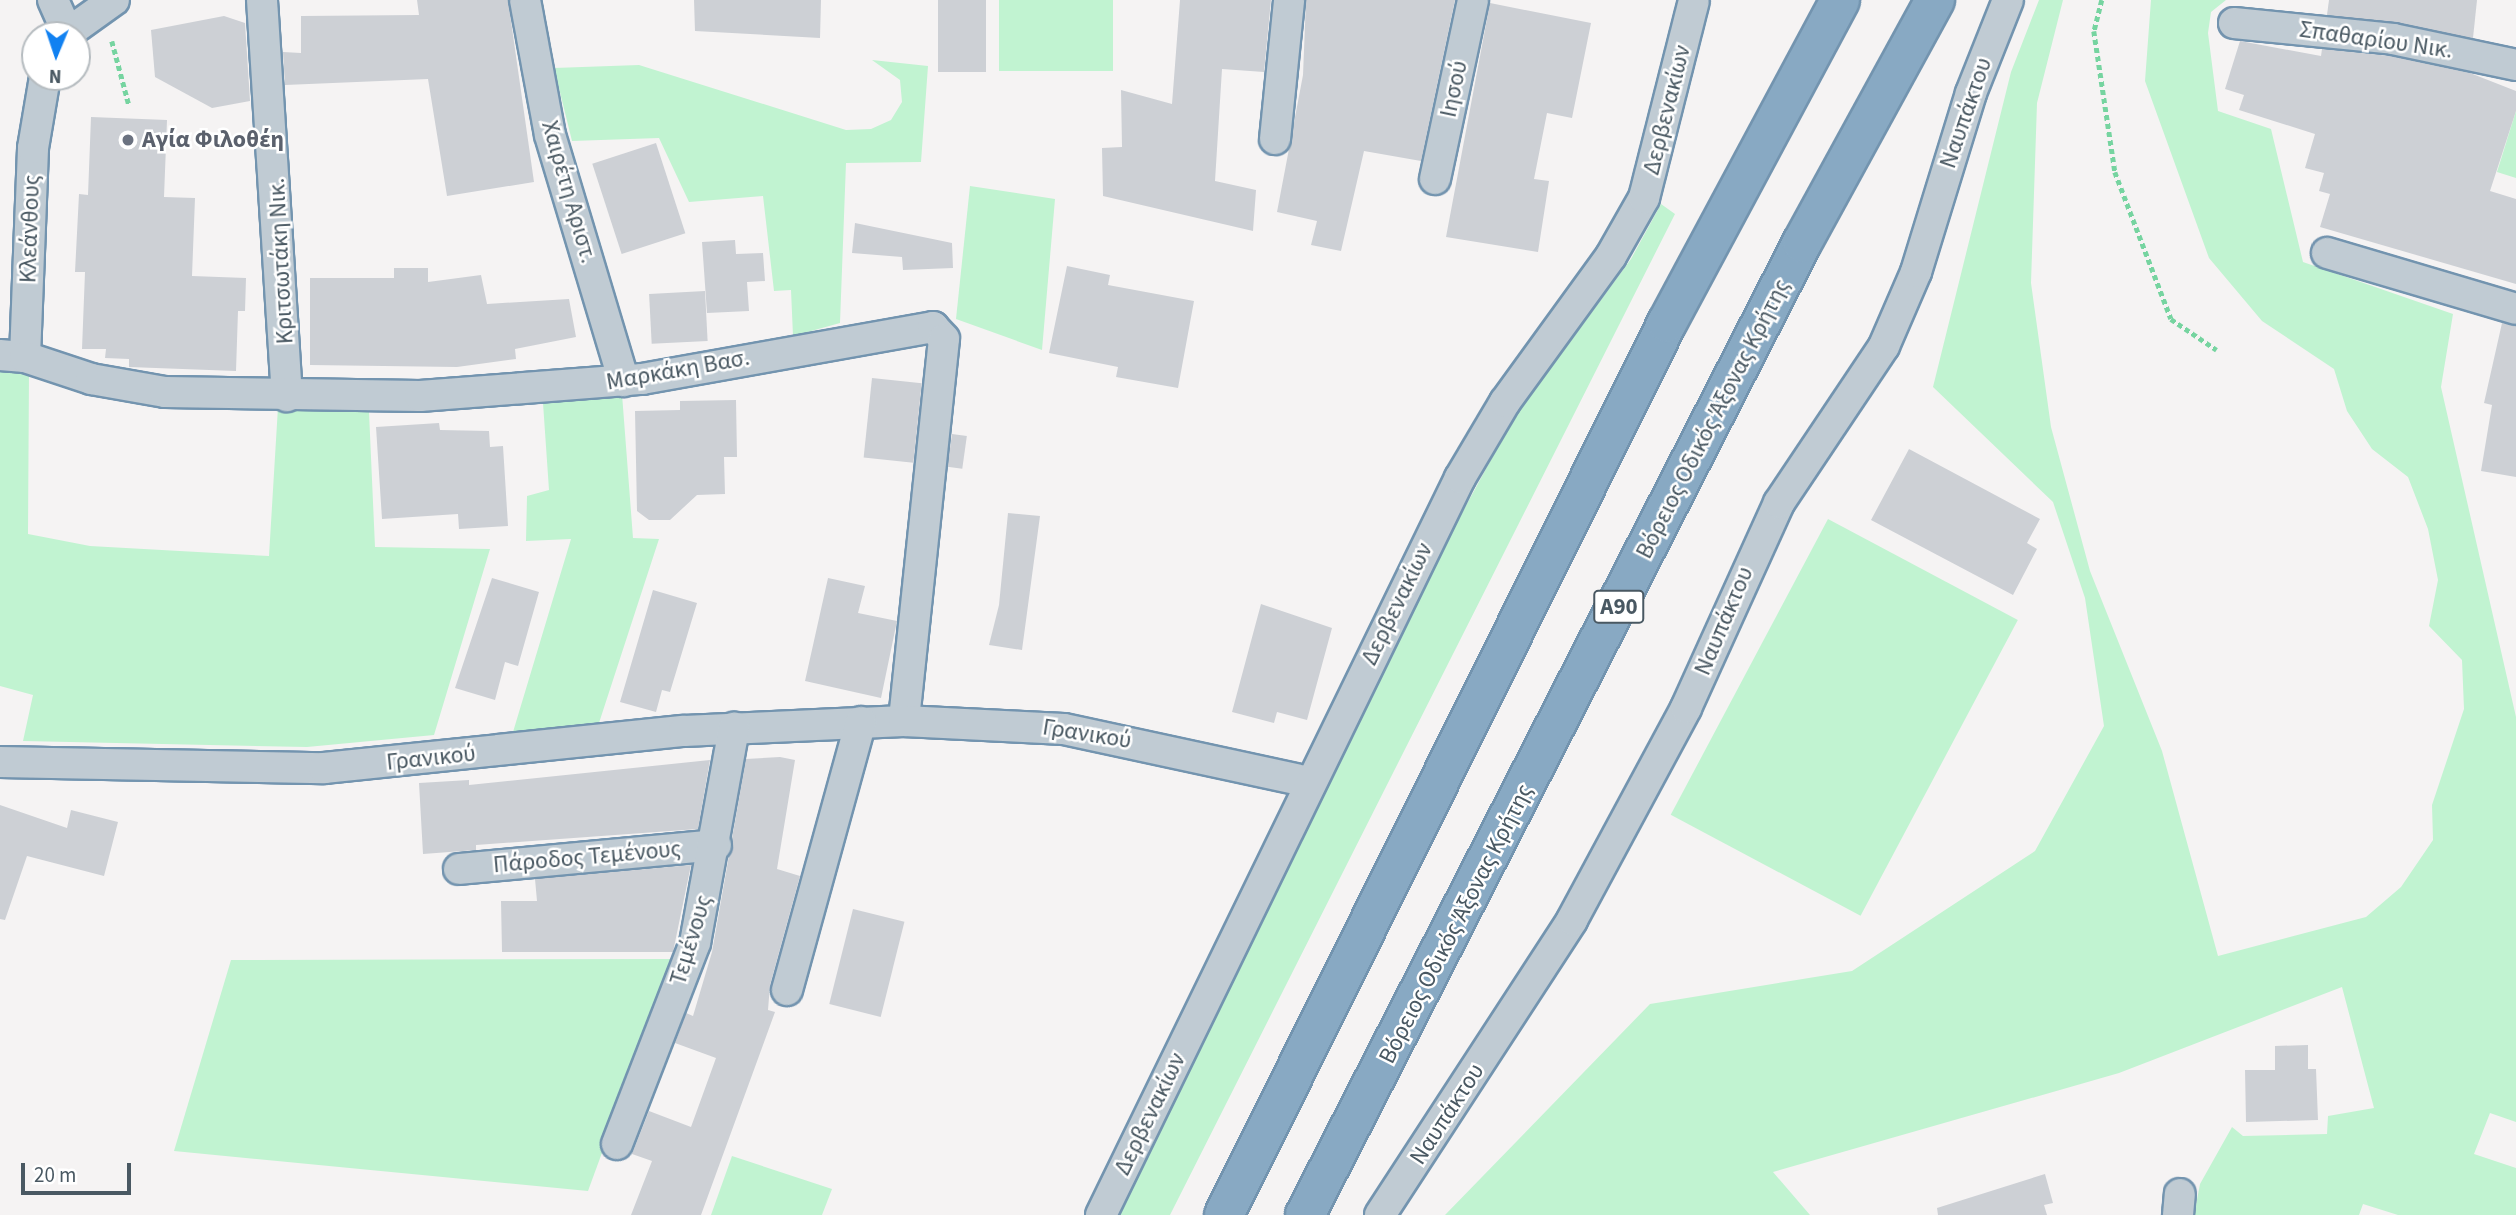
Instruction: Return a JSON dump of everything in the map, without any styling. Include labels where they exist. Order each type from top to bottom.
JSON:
[{"type":"highway","points":[[1224,1215],[1661,335],[1840,0]]},
{"type":"highway","name":"Βόρειος Οδικός Άξονας Κρήτης","points":[[1305,1215],[1802,243],[1936,0]]},
{"type":"street","points":[[52,0],[61,21]]},
{"type":"street","name":"Κριτσωτάκη Νικ.","points":[[261,0],[287,396]]},
{"type":"street","name":"Χαιρέτη Αριστ.","points":[[525,0],[550,135],[624,381]]},
{"type":"street","points":[[1275,139],[1289,0]]},
{"type":"street","name":"Ιησού","points":[[1435,179],[1473,0]]},
{"type":"street","name":"Δερβενακίων","points":[[1101,1215],[1466,467],[1505,402],[1611,256],[1644,198],[1691,0]]},
{"type":"street","name":"Ναυπάκτου","points":[[1380,1215],[1572,919],[1686,708],[1773,514],[1884,346],[1916,272],[1971,93],[2008,0]]},
{"type":"street","points":[[82,21],[106,3]]},
{"type":"street","name":"Σπαθαρίου Νικ.","points":[[2234,23],[2393,39],[2516,65]]},
{"type":"street","name":"Κλεάνθους","points":[[12,356],[33,148],[43,91]]},
{"type":"street","points":[[2328,253],[2516,309]]},
{"type":"street","name":"Μαρκάκη Βασ.","points":[[12,356],[140,388],[287,396],[472,394],[624,381],[815,345],[933,327],[942,332],[931,486],[904,721]]},
{"type":"street","name":"Γρανικού","points":[[0,762],[324,768],[734,728],[904,721],[1064,729],[1310,782]]},
{"type":"street","points":[[787,990],[860,722]]},
{"type":"street","name":"Τεμένους","points":[[617,1144],[695,943],[716,845],[734,728]]},
{"type":"street","name":"Πάροδος Τεμένους","points":[[459,869],[716,845]]},
{"type":"path","points":[[2102,0],[2094,31],[2101,99],[2124,198],[2171,319],[2217,350]]},
{"type":"path","points":[[106,3],[129,105]]},
{"type":"green space","points":[[999,0],[1113,0],[1113,71],[999,71]]},
{"type":"green space","points":[[2039,0],[2063,0],[2037,103],[2031,283],[2051,427],[2090,571],[2162,751],[2218,956],[2366,917],[2401,887],[2433,840],[2432,805],[2464,709],[2462,660],[2429,626],[2438,580],[2428,529],[2408,477],[2372,449],[2347,411],[2334,369],[2262,321],[2209,258],[2145,81],[2151,0],[2226,0],[2211,12],[2208,33],[2218,111],[2271,129],[2303,262],[2453,314],[2441,387],[2516,717],[2516,1122],[2490,1113],[2474,1154],[2516,1168],[2516,1215],[2398,1215],[2363,1204],[2359,1215],[2194,1215],[2200,1184],[2232,1127],[2243,1136],[2327,1134],[2328,1116],[2374,1108],[2342,987],[2119,1073],[1773,1172],[1810,1215],[1445,1215],[1650,1004],[1852,971],[2035,851],[2104,726],[2085,598],[2053,502],[1933,387],[2011,72]]},
{"type":"green space","points":[[872,60],[928,66],[921,162],[846,163],[840,323],[793,336],[791,290],[774,291],[763,196],[689,202],[659,138],[572,141],[554,68],[639,65],[846,130],[871,129],[891,120],[902,102],[900,80]]},
{"type":"green space","points":[[2516,111],[2516,178],[2497,172]]},
{"type":"green space","points":[[970,186],[1055,199],[1042,350],[956,319]]},
{"type":"green space","points":[[1661,204],[1675,214],[1170,1215],[1118,1215],[1424,583],[1512,421],[1631,259]]},
{"type":"green space","points":[[0,371],[29,374],[28,534],[90,546],[269,556],[278,407],[369,412],[375,547],[490,549],[434,735],[307,747],[23,741],[33,695],[0,686]]},
{"type":"green space","points":[[622,394],[633,538],[659,539],[598,726],[513,732],[571,539],[526,541],[527,496],[549,490],[543,403]]},
{"type":"green space","points":[[1828,519],[2018,620],[1861,916],[1671,815]]},
{"type":"green space","points":[[673,959],[588,1191],[174,1151],[231,960]]},
{"type":"green space","points":[[732,1156],[832,1189],[822,1215],[711,1215]]},
{"type":"building","points":[[417,0],[508,0],[534,182],[447,196],[428,79],[285,85],[283,52],[301,53],[301,16],[419,15]]},
{"type":"building","points":[[694,0],[821,0],[820,38],[695,31]]},
{"type":"building","points":[[938,0],[986,0],[986,72],[938,72]]},
{"type":"building","points":[[1180,0],[1271,0],[1264,72],[1222,69],[1215,181],[1256,190],[1253,231],[1103,196],[1102,148],[1122,147],[1121,90],[1172,104]]},
{"type":"building","points":[[1306,0],[1455,0],[1421,161],[1364,151],[1341,251],[1311,245],[1317,221],[1277,212],[1303,75]]},
{"type":"building","points":[[2329,0],[2477,0],[2473,38],[2327,15]]},
{"type":"building","points":[[1490,3],[1591,23],[1572,118],[1547,113],[1534,179],[1549,181],[1538,252],[1446,237]]},
{"type":"building","points":[[224,16],[245,23],[250,101],[212,108],[155,77],[151,30]]},
{"type":"building","points":[[2240,41],[2321,56],[2322,49],[2390,56],[2470,73],[2516,91],[2516,111],[2490,191],[2516,199],[2516,284],[2320,227],[2330,194],[2319,191],[2324,173],[2305,168],[2315,134],[2239,110],[2244,95],[2225,89]]},
{"type":"building","points":[[91,117],[167,120],[164,197],[195,198],[192,276],[246,278],[245,311],[238,311],[236,371],[129,367],[129,359],[105,358],[106,349],[82,349],[85,272],[75,272],[79,194],[88,195]]},
{"type":"building","points":[[656,143],[685,233],[622,254],[592,164]]},
{"type":"building","points":[[855,223],[952,243],[953,268],[903,270],[902,257],[852,253]]},
{"type":"building","points":[[735,240],[736,254],[763,253],[765,281],[747,282],[749,311],[707,313],[702,242]]},
{"type":"building","points":[[1067,266],[1110,275],[1108,285],[1194,301],[1178,388],[1116,377],[1118,367],[1049,353]]},
{"type":"building","points":[[394,268],[428,268],[428,282],[481,275],[487,304],[569,299],[576,337],[515,349],[516,359],[457,367],[310,365],[310,278],[394,278]]},
{"type":"building","points":[[705,291],[708,341],[652,344],[649,294]]},
{"type":"building","points":[[2502,323],[2516,326],[2516,477],[2481,471],[2492,405],[2484,403]]},
{"type":"building","points":[[872,378],[922,383],[913,463],[864,458]]},
{"type":"building","points":[[736,400],[737,457],[724,457],[725,494],[697,495],[670,520],[649,520],[637,511],[635,411],[680,410],[680,401]]},
{"type":"building","points":[[439,423],[440,430],[489,431],[490,447],[503,446],[508,526],[459,529],[458,514],[382,519],[376,427]]},
{"type":"building","points":[[952,434],[967,436],[962,469],[947,467]]},
{"type":"building","points":[[1909,449],[2040,519],[2027,543],[2037,549],[2013,595],[1871,520]]},
{"type":"building","points":[[1008,513],[1040,516],[1022,650],[989,645],[999,605]]},
{"type":"building","points":[[492,578],[539,592],[518,666],[505,662],[495,700],[455,688]]},
{"type":"building","points":[[828,578],[865,586],[858,613],[897,621],[881,698],[805,681]]},
{"type":"building","points":[[653,590],[697,603],[670,692],[662,690],[656,712],[620,702]]},
{"type":"building","points":[[1261,604],[1332,628],[1307,720],[1277,712],[1274,723],[1232,712]]},
{"type":"building","points":[[780,757],[795,760],[777,869],[800,876],[770,985],[768,1010],[775,1012],[701,1215],[631,1215],[652,1161],[632,1154],[649,1111],[691,1127],[716,1058],[675,1043],[686,1013],[693,1016],[712,952],[746,759]]},
{"type":"building","points":[[710,760],[698,829],[476,845],[476,850],[423,854],[419,783],[469,780],[469,785]]},
{"type":"building","points":[[0,805],[67,828],[71,810],[118,822],[104,876],[27,856],[5,920],[0,919]]},
{"type":"building","points":[[691,865],[673,952],[502,952],[501,901],[537,901],[535,879]]},
{"type":"building","points":[[853,909],[904,922],[881,1017],[829,1004]]},
{"type":"building","points":[[2308,1045],[2308,1069],[2316,1069],[2318,1120],[2246,1122],[2245,1070],[2275,1070],[2275,1046]]},
{"type":"building","points":[[2045,1174],[2053,1203],[2044,1205],[2047,1215],[1938,1215],[1937,1208]]},
{"type":"place","name":"Αγία Φιλοθέη","points":[[128,140]]}]
